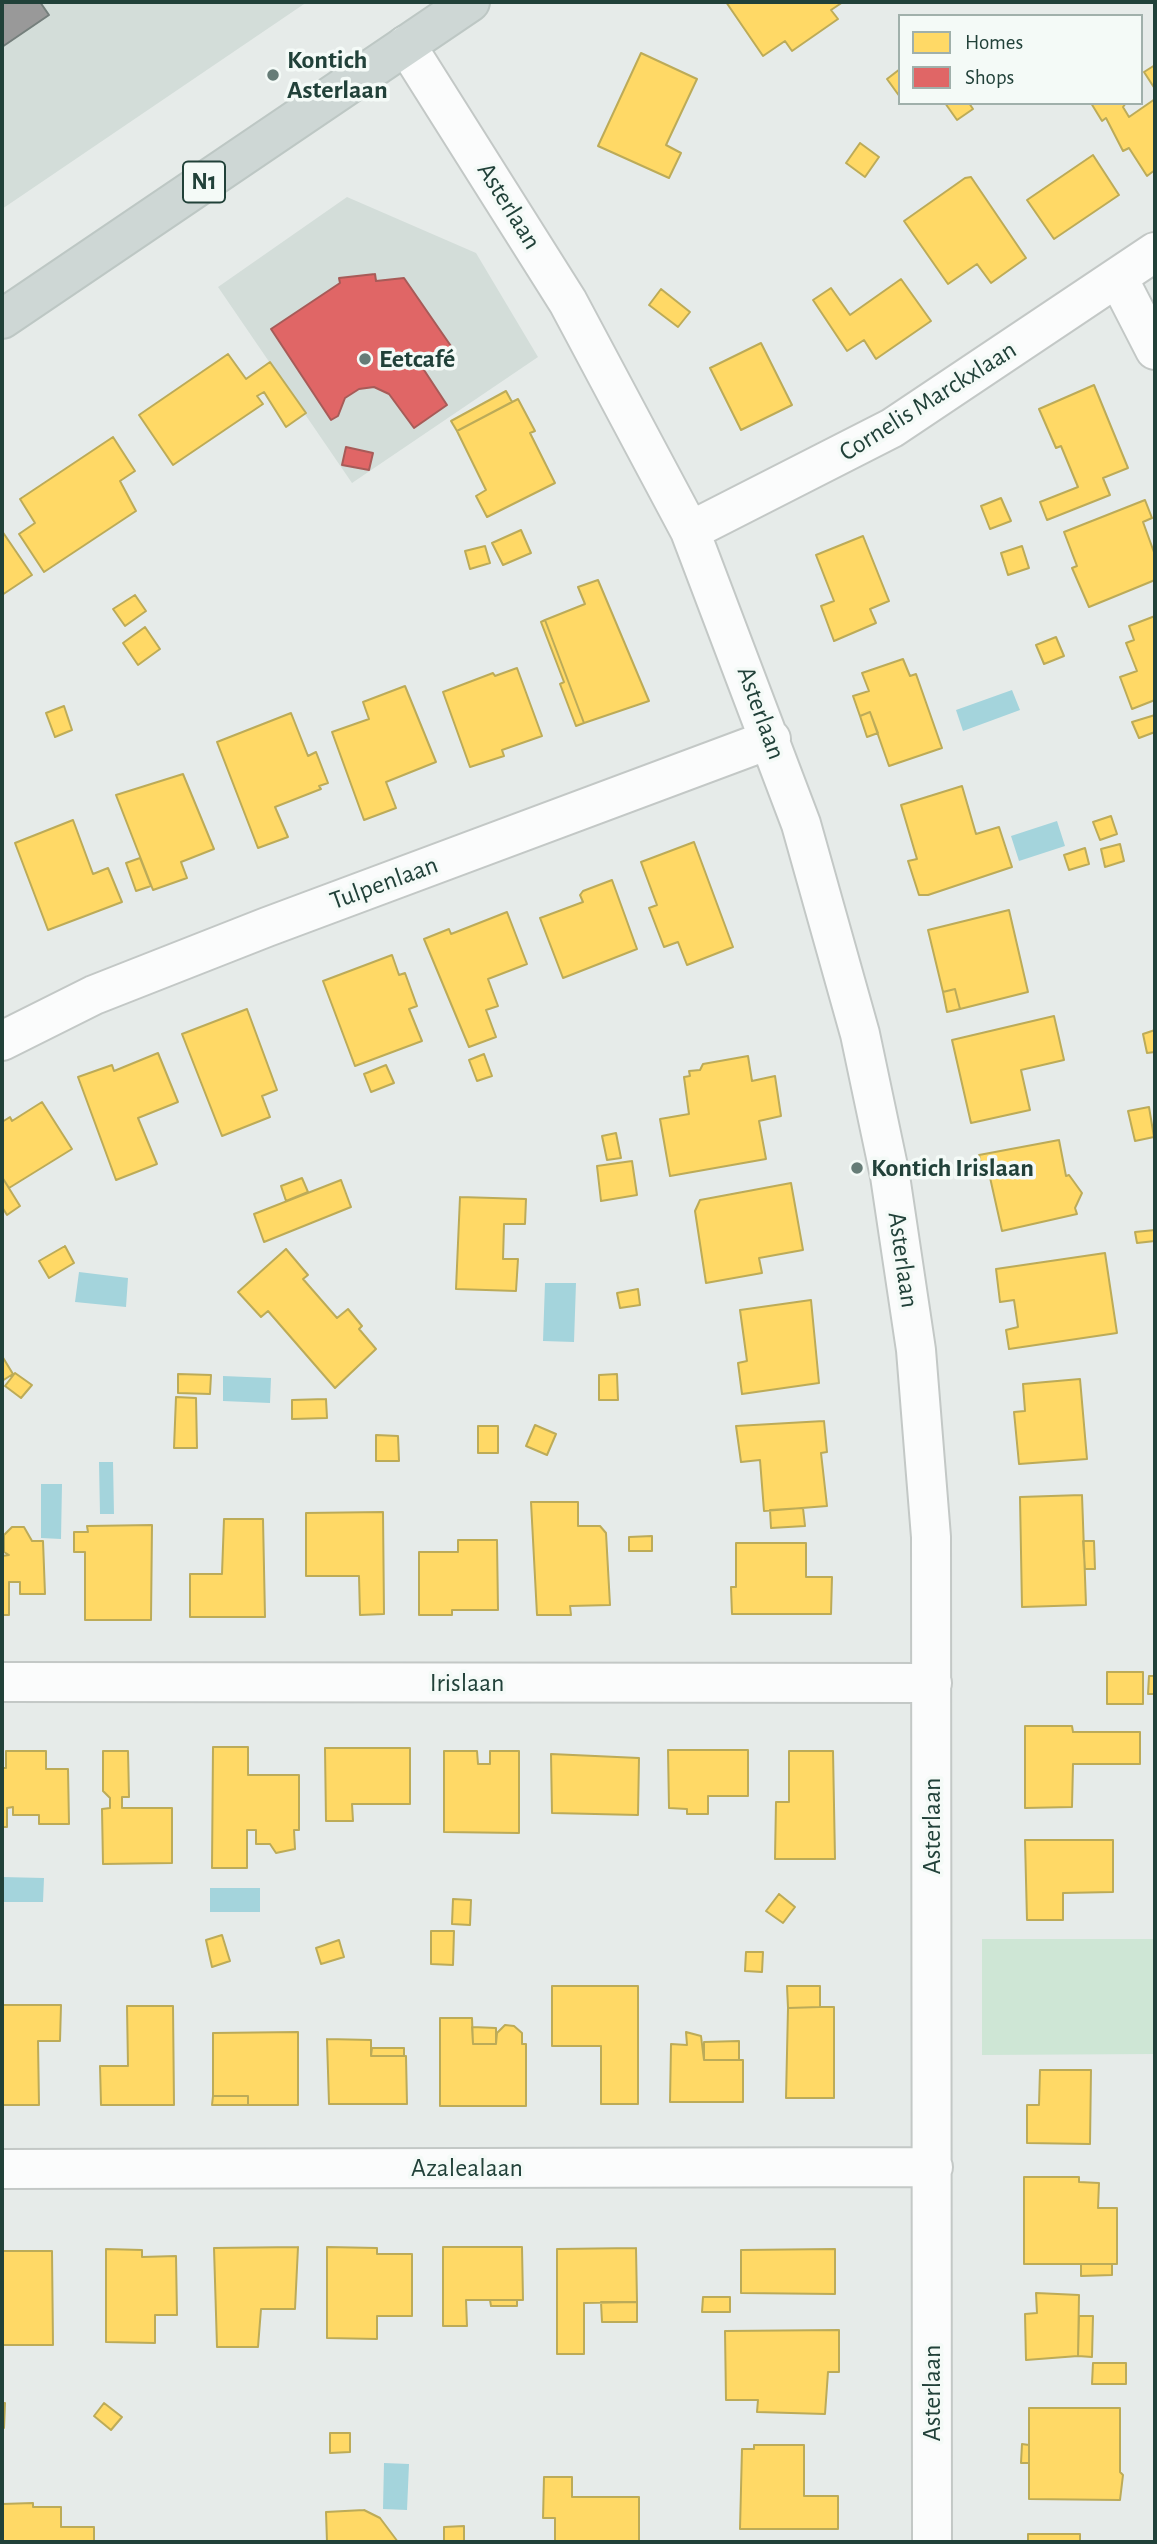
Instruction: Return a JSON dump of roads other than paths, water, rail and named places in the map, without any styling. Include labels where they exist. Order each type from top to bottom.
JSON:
[{"type":"main road","name":"N1","points":[[2,319],[470,2]]},
{"type":"street","name":"Asterlaan","points":[[406,45],[568,302],[690,531],[771,739],[831,922],[860,1034],[890,1176],[925,1440],[931,1537],[932,2542]]},
{"type":"street","name":"Cornelis Marckxlaan","points":[[690,531],[892,428],[1155,252]]},
{"type":"street","points":[[1118,278],[1155,350]]},
{"type":"street","name":"Tulpenlaan","points":[[2,1041],[94,995],[771,739]]},
{"type":"street","name":"Irislaan","points":[[2,1682],[932,1683]]},
{"type":"street","name":"Azalealaan","points":[[2,2169],[933,2167]]},
{"type":"water","points":[[1012,690],[1020,710],[963,731],[956,710]]},
{"type":"water","points":[[1057,821],[1065,846],[1019,861],[1011,836]]},
{"type":"water","points":[[79,1272],[128,1278],[126,1307],[75,1302]]},
{"type":"water","points":[[545,1283],[576,1283],[574,1342],[543,1341]]},
{"type":"water","points":[[223,1376],[271,1378],[270,1403],[223,1401]]},
{"type":"water","points":[[99,1462],[113,1462],[114,1514],[100,1514]]},
{"type":"water","points":[[41,1484],[62,1484],[61,1539],[41,1538]]},
{"type":"water","points":[[2,1877],[44,1878],[43,1902],[2,1902]]},
{"type":"water","points":[[210,1888],[260,1888],[260,1912],[210,1912]]},
{"type":"water","points":[[384,2463],[409,2464],[407,2510],[383,2509]]},
{"type":"place","name":"Kontich Asterlaan","points":[[273,75]]},
{"type":"place","name":"Eetcafé","points":[[365,359]]},
{"type":"place","name":"Kontich Irislaan","points":[[857,1168]]}]
